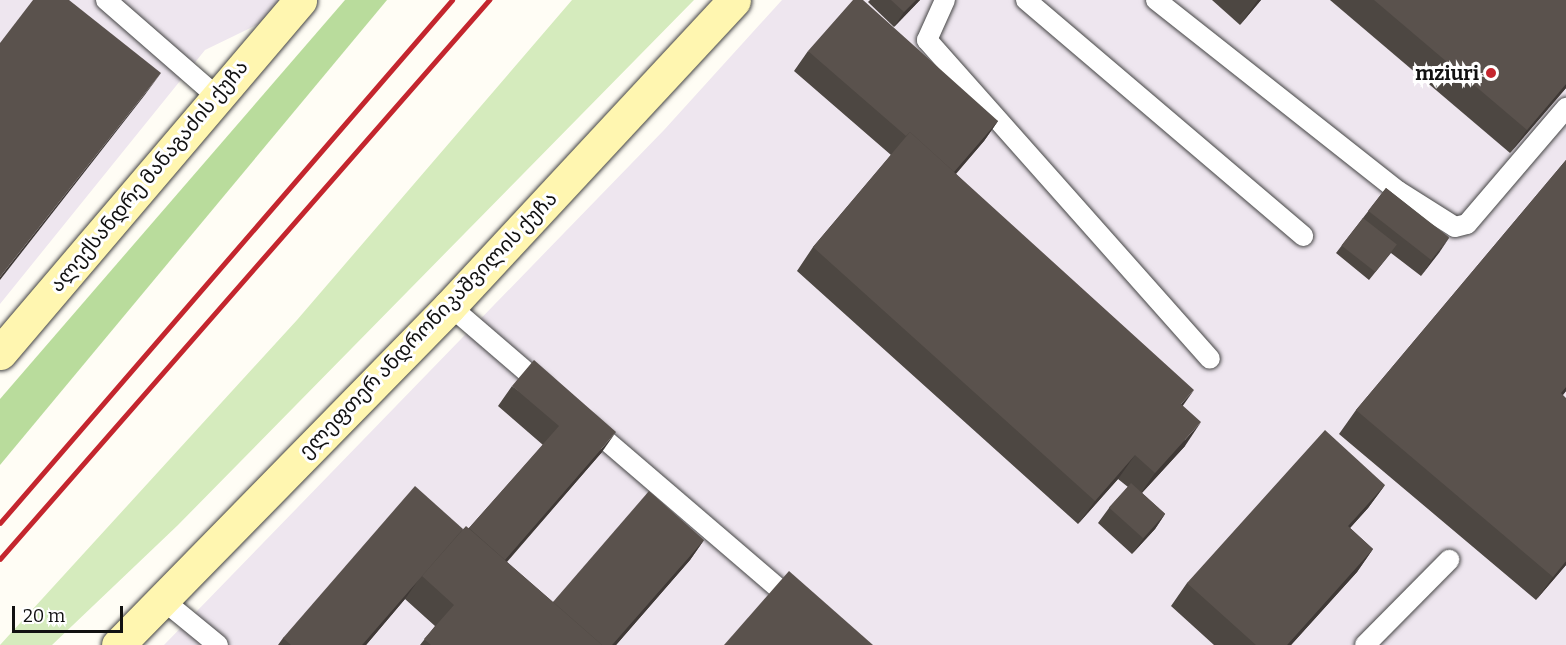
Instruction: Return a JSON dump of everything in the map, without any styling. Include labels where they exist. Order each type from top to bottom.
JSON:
[{"type":"main road","name":"ალექსანდრე მანაგაძის ქუჩა","points":[[0,353],[215,95],[300,0]]},
{"type":"main road","name":"ელეფთერ ანდრონიკაშვილის ქუჩა","points":[[118,645],[450,306],[734,0]]},
{"type":"lane","points":[[106,0],[215,95]]},
{"type":"lane","points":[[945,0],[927,39],[1210,358]]},
{"type":"lane","points":[[1026,0],[1303,236]]},
{"type":"lane","points":[[1156,0],[1398,191],[1455,226],[1467,224],[1566,108]]},
{"type":"lane","points":[[450,306],[557,399]]},
{"type":"lane","points":[[575,414],[809,614]]},
{"type":"lane","points":[[1365,645],[1449,560]]},
{"type":"lane","points":[[163,600],[218,645]]},
{"type":"shaded area","points":[[0,0],[289,0],[273,17],[205,50],[0,304]]},
{"type":"shaded area","points":[[782,0],[1566,0],[1566,645],[164,645],[664,130]]},
{"type":"green space","points":[[345,0],[387,0],[0,465],[0,399]]},
{"type":"green space","points":[[572,0],[694,0],[178,525],[52,645],[0,645],[297,320]]},
{"type":"building","points":[[33,0],[69,0],[161,73],[0,277],[0,43]]},
{"type":"building","points":[[853,0],[863,0],[998,121],[954,172],[910,132],[906,136],[808,51]]},
{"type":"building","points":[[891,0],[916,0],[904,12]]},
{"type":"building","name":"mziuri","points":[[1374,0],[1566,0],[1566,84],[1527,130]]},
{"type":"building","points":[[910,132],[1194,390],[1181,404],[1201,422],[1155,473],[1135,455],[1095,501],[813,247]]},
{"type":"building","points":[[1566,160],[1566,387],[1561,393],[1566,398],[1566,561],[1553,577],[1356,410]]},
{"type":"building","points":[[1386,188],[1449,237],[1431,260],[1368,211]]},
{"type":"building","points":[[1363,218],[1397,244],[1375,272],[1341,246]]},
{"type":"building","points":[[534,360],[616,432],[505,560],[469,528],[559,426],[512,386]]},
{"type":"building","points":[[1325,430],[1385,485],[1348,526],[1373,549],[1287,645],[1256,645],[1187,583]]},
{"type":"building","points":[[1131,483],[1165,514],[1143,538],[1109,508]]},
{"type":"building","points":[[415,486],[463,529],[362,645],[291,645],[283,638]]},
{"type":"building","points":[[649,491],[704,540],[612,645],[602,645],[553,602]]},
{"type":"building","points":[[466,526],[602,645],[431,645],[424,639],[454,605],[422,576]]},
{"type":"building","points":[[789,571],[873,645],[724,645]]},
{"type":"railway","points":[[0,523],[452,0]]},
{"type":"railway","points":[[0,559],[489,0]]},
{"type":"place","name":"mziuri","points":[[1491,73]]}]
